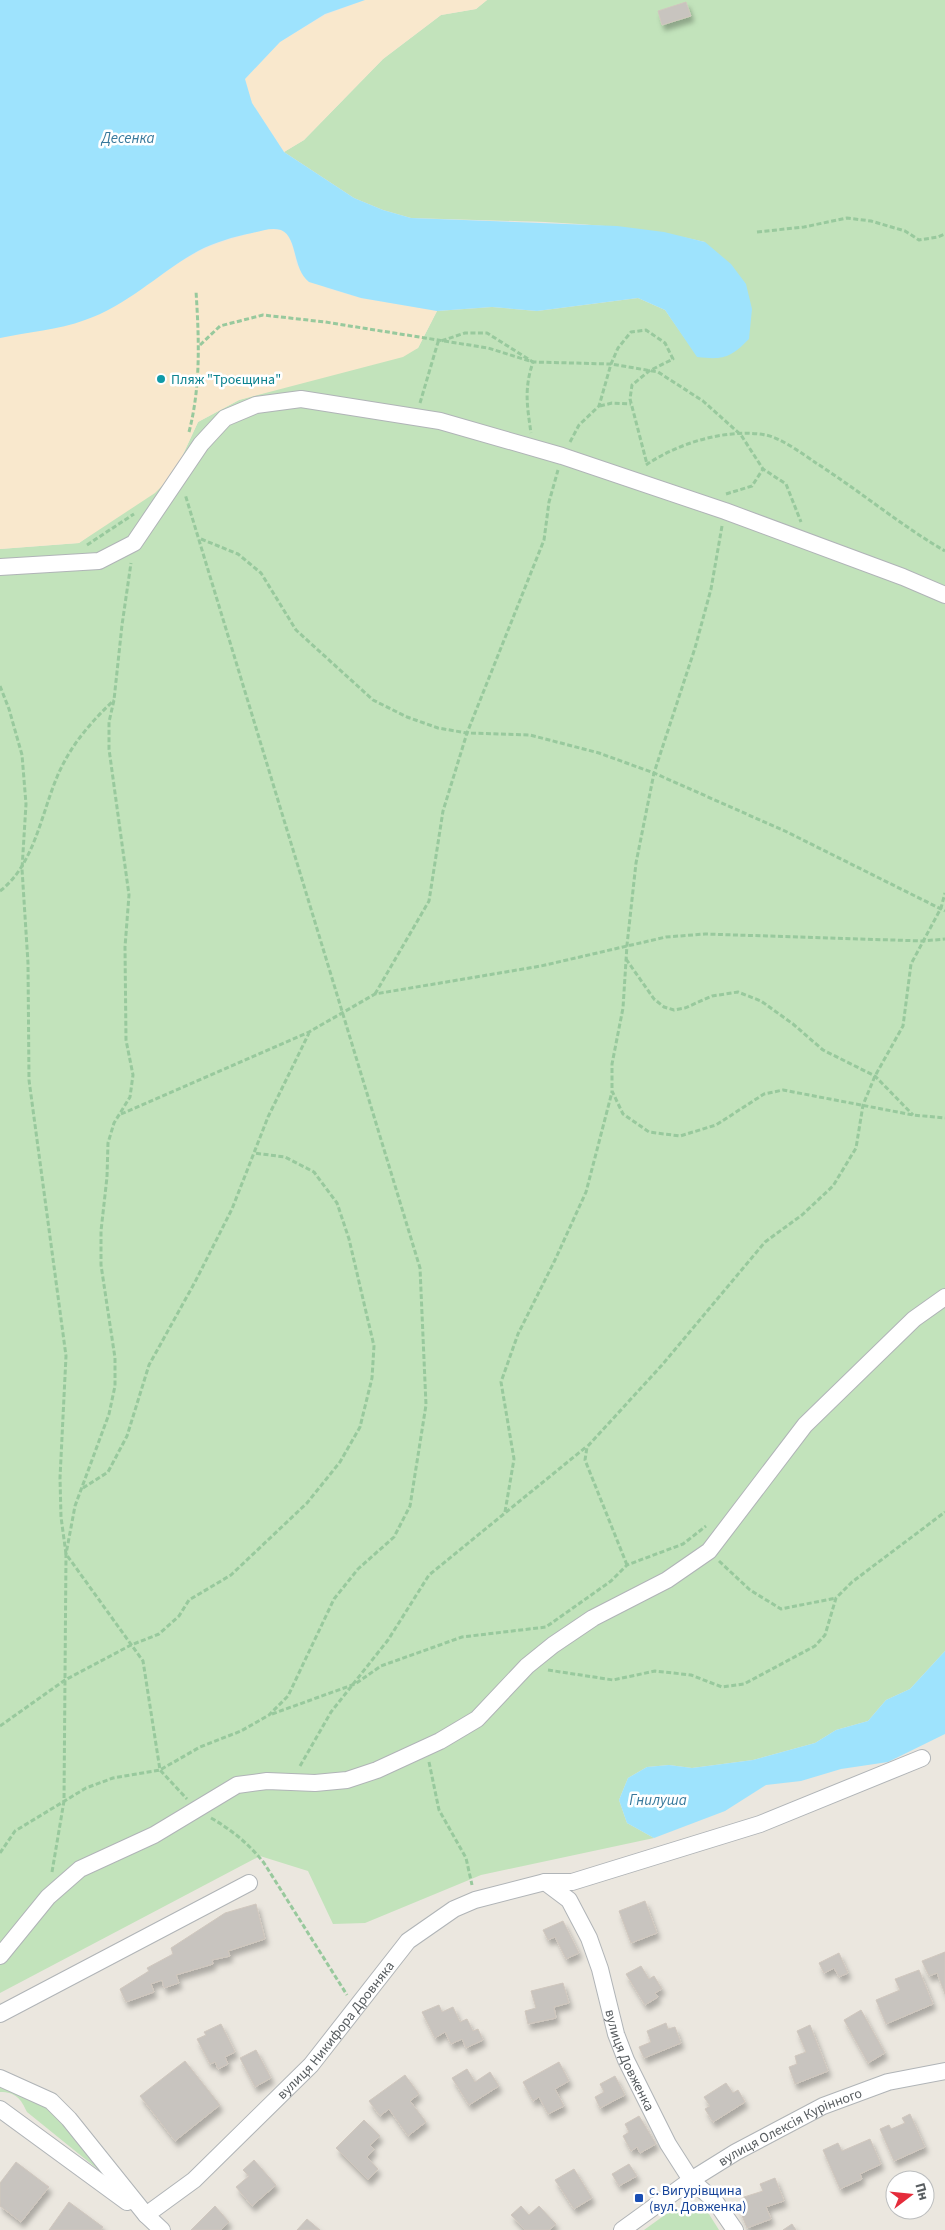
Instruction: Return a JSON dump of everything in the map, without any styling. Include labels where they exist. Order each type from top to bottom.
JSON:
[{"type":"street","points":[[0,567],[99,561],[134,542],[201,444],[225,418],[256,405],[301,399],[440,421],[562,456],[725,511],[903,577],[945,595]]},
{"type":"street","points":[[0,1956],[48,1896],[80,1869],[154,1835],[237,1785],[267,1781],[315,1783],[347,1780],[377,1770],[426,1748],[477,1719],[527,1666],[553,1645],[593,1618],[667,1580],[709,1551],[805,1425],[914,1319],[945,1297]]},
{"type":"street","name":"вулиця Никифора Дровняка","points":[[146,2215],[194,2180],[304,2072],[408,1941],[454,1910],[475,1900],[545,1882],[572,1882],[760,1824],[922,1758]]},
{"type":"street","name":"вулиця Довженка","points":[[545,1882],[569,1900],[589,1938],[600,1969],[616,2034],[626,2060],[668,2144],[692,2180],[716,2201],[735,2230]]},
{"type":"street","points":[[0,2014],[249,1883]]},
{"type":"street","name":"вулиця Олексія Курінного","points":[[622,2230],[692,2180],[736,2152],[823,2106],[888,2082],[945,2071]]},
{"type":"street","points":[[0,2078],[51,2101],[69,2119],[146,2215]]},
{"type":"street","points":[[0,2109],[146,2215],[162,2230]]},
{"type":"path","points":[[757,232],[804,228],[848,218],[871,221],[905,231],[919,240],[945,234]]},
{"type":"path","points":[[188,437],[193,418],[199,345],[196,291]]},
{"type":"path","points":[[199,345],[220,326],[263,315],[373,329],[438,342],[488,348],[533,362],[611,364],[658,372],[703,401],[741,435],[763,469],[786,484],[797,516],[802,523]]},
{"type":"path","points":[[375,994],[429,901],[443,811],[467,733],[544,540],[549,502],[562,456],[579,425],[599,406],[611,364],[618,348],[631,332],[646,330],[665,343],[673,359],[650,370],[632,385],[630,399],[647,464]]},
{"type":"path","points":[[438,342],[464,333],[487,332],[533,362]]},
{"type":"path","points":[[416,417],[438,342]]},
{"type":"path","points":[[533,362],[526,382],[528,412],[534,448]]},
{"type":"path","points":[[599,406],[612,403],[631,404]]},
{"type":"path","points":[[627,478],[665,452],[710,437],[767,435],[800,452],[855,488],[914,533],[945,551]]},
{"type":"path","points":[[702,503],[752,486],[763,469]]},
{"type":"path","points":[[179,476],[200,539],[344,1012],[420,1268],[426,1405],[410,1506],[394,1537],[358,1569],[334,1599],[288,1696],[269,1715]]},
{"type":"path","points":[[505,1513],[514,1459],[501,1382],[518,1334],[586,1192],[612,1091],[612,1064],[623,1008],[627,946],[636,863],[654,773],[695,648],[711,589],[725,511]]},
{"type":"path","points":[[79,550],[137,512]]},
{"type":"path","points":[[200,539],[238,554],[261,574],[296,630],[373,700],[407,717],[438,728],[467,733],[530,735],[565,743],[654,773],[787,832],[945,911]]},
{"type":"path","points":[[134,542],[114,700],[109,722],[109,749],[129,895],[125,947],[126,1040],[134,1075],[130,1096],[114,1123],[108,1143],[107,1177],[101,1231],[101,1265],[115,1358],[115,1386],[109,1414],[75,1506],[66,1554],[143,1661],[160,1770],[196,1810],[230,1829],[252,1848],[356,2008]]},
{"type":"path","points":[[0,686],[9,709],[22,755],[26,804],[22,869],[28,963],[29,1080],[66,1356],[60,1478],[61,1517],[66,1554],[64,1801],[48,1896]]},
{"type":"path","points":[[0,891],[12,882],[22,869],[58,775],[78,738],[114,700]]},
{"type":"path","points":[[290,1782],[331,1712],[388,1640],[429,1575],[586,1447],[662,1365],[764,1242],[802,1216],[833,1186],[856,1148],[863,1106],[875,1076],[903,1026],[911,964],[941,908],[945,893]]},
{"type":"path","points":[[121,1114],[309,1032],[375,994],[541,966],[666,937],[705,934],[923,941],[945,939]]},
{"type":"path","points":[[626,959],[654,999],[664,1007],[674,1010],[685,1008],[712,996],[738,992],[761,1001],[793,1024],[823,1050],[875,1076],[913,1115]]},
{"type":"path","points":[[82,1488],[108,1472],[127,1436],[149,1365],[228,1217],[268,1117],[309,1032]]},
{"type":"path","points":[[612,1091],[623,1114],[649,1132],[680,1136],[716,1124],[764,1094],[783,1090],[913,1115],[945,1118]]},
{"type":"path","points":[[0,1726],[65,1680],[131,1645],[159,1634],[179,1616],[189,1600],[231,1575],[307,1502],[340,1462],[360,1426],[372,1378],[374,1346],[349,1239],[337,1203],[314,1172],[284,1158],[254,1153]]},
{"type":"path","points":[[586,1447],[585,1460],[627,1565]]},
{"type":"path","points":[[527,1666],[582,1677],[613,1680],[655,1671],[691,1675],[722,1687],[744,1684],[815,1646],[825,1635],[836,1598],[852,1582],[945,1512]]},
{"type":"path","points":[[0,1852],[15,1831],[86,1788],[113,1778],[160,1770],[200,1747],[241,1730],[269,1715],[354,1684],[382,1666],[462,1636],[546,1627],[611,1581],[627,1565],[683,1544],[712,1522]]},
{"type":"path","points":[[683,1544],[709,1551],[750,1590],[781,1609],[836,1598]]},
{"type":"path","points":[[426,1748],[439,1810],[466,1858],[475,1900]]},
{"type":"green space","points":[[487,0],[945,0],[945,1651],[910,1689],[886,1700],[868,1721],[836,1730],[815,1743],[753,1760],[692,1768],[669,1765],[647,1767],[628,1778],[619,1800],[627,1823],[654,1838],[481,1875],[365,1923],[333,1924],[308,1871],[260,1856],[0,1993],[0,549],[79,543],[174,474],[198,422],[239,400],[418,348],[437,311],[492,307],[537,311],[638,298],[665,310],[698,357],[705,242],[633,229],[596,225],[411,218],[383,210],[354,198],[284,152],[304,140],[383,59],[441,15],[476,9]]},
{"type":"green space","points":[[0,2081],[46,2104],[121,2188],[27,2112],[23,2103],[17,2097],[10,2093],[0,2092]]},
{"type":"green space","points":[[702,2203],[719,2230],[644,2230],[669,2212]]},
{"type":"sand","points":[[365,0],[487,0],[476,9],[441,15],[383,59],[304,140],[284,152],[252,103],[245,79],[280,42],[325,15]]},
{"type":"sand","name":"Пляж \"Троєщина\"","points":[[269,229],[281,230],[288,234],[297,265],[326,288],[361,298],[437,311],[418,348],[403,357],[239,400],[198,422],[174,474],[155,493],[79,543],[0,549],[0,338],[78,322],[91,317],[128,298],[175,265],[208,247]]},
{"type":"water","name":"Десенка","points":[[0,0],[365,0],[325,14],[280,42],[245,79],[252,103],[284,152],[354,198],[383,210],[411,218],[617,226],[664,232],[705,242],[731,264],[746,284],[752,309],[749,339],[737,350],[726,356],[720,358],[697,357],[665,310],[638,298],[537,311],[492,307],[437,311],[361,298],[309,282],[300,269],[290,239],[281,230],[274,229],[231,238],[204,248],[184,259],[129,298],[85,320],[54,329],[0,338]]},
{"type":"water","name":"Гнилуша","points":[[945,1651],[945,1734],[888,1762],[841,1769],[801,1781],[766,1785],[725,1811],[654,1838],[627,1823],[619,1800],[628,1778],[647,1767],[669,1765],[692,1768],[753,1760],[815,1743],[836,1730],[868,1721],[886,1700],[910,1689]]},
{"type":"building","points":[[686,2],[691,16],[662,25],[658,11]]},
{"type":"building","points":[[645,1901],[657,1933],[631,1943],[619,1911]]},
{"type":"building","points":[[256,1904],[265,1939],[228,1951],[230,1956],[212,1960],[213,1964],[176,1975],[179,1983],[164,1988],[162,1980],[151,1984],[154,1992],[126,2002],[120,1989],[149,1971],[147,1968],[173,1954],[171,1948],[225,1913]]},
{"type":"building","points":[[563,1921],[579,1953],[566,1959],[555,1937],[548,1940],[543,1930]]},
{"type":"building","points":[[945,1952],[945,1994],[937,1973],[929,1976],[922,1961]]},
{"type":"building","points":[[839,1953],[848,1973],[839,1977],[834,1968],[824,1973],[819,1963]]},
{"type":"building","points":[[641,1966],[649,1979],[654,1976],[662,1989],[655,1993],[658,1997],[645,2005],[626,1974]]},
{"type":"building","points":[[919,1970],[933,2004],[886,2024],[876,2000],[900,1990],[895,1979]]},
{"type":"building","points":[[563,1983],[569,2003],[554,2007],[556,2018],[528,2024],[525,2011],[536,2008],[531,1991]]},
{"type":"building","points":[[439,2005],[442,2012],[453,2007],[460,2022],[467,2019],[473,2031],[478,2029],[483,2040],[466,2048],[462,2039],[451,2044],[445,2032],[435,2038],[422,2012]]},
{"type":"building","points":[[861,2010],[885,2053],[868,2063],[844,2020]]},
{"type":"building","points":[[666,2023],[668,2029],[675,2027],[681,2043],[644,2058],[639,2047],[651,2042],[647,2031]]},
{"type":"building","points":[[221,2024],[235,2052],[225,2057],[228,2064],[218,2069],[215,2062],[210,2064],[197,2039],[206,2035],[204,2032]]},
{"type":"building","points":[[810,2025],[828,2071],[795,2084],[789,2067],[797,2064],[795,2056],[806,2052],[797,2031]]},
{"type":"building","points":[[256,2050],[271,2078],[255,2087],[240,2058]]},
{"type":"building","points":[[185,2061],[220,2105],[175,2141],[140,2096]]},
{"type":"building","points":[[559,2062],[569,2081],[555,2089],[564,2106],[548,2114],[539,2097],[533,2101],[523,2082]]},
{"type":"building","points":[[467,2069],[475,2082],[490,2072],[499,2086],[469,2105],[452,2078]]},
{"type":"building","points":[[405,2075],[419,2094],[410,2101],[426,2122],[408,2136],[389,2109],[380,2116],[369,2101]]},
{"type":"building","points":[[615,2076],[625,2095],[600,2108],[595,2097],[604,2092],[600,2084]]},
{"type":"building","points":[[726,2083],[733,2093],[738,2090],[745,2102],[713,2122],[705,2109],[710,2106],[704,2097]]},
{"type":"building","points":[[910,2114],[925,2147],[894,2161],[880,2129],[889,2125],[891,2129],[905,2123],[902,2118]]},
{"type":"building","points":[[639,2116],[656,2144],[640,2153],[637,2147],[631,2151],[623,2136],[629,2132],[625,2124]]},
{"type":"building","points":[[364,2120],[380,2136],[370,2145],[374,2149],[367,2157],[378,2169],[368,2180],[336,2148]]},
{"type":"building","points":[[870,2139],[881,2164],[860,2174],[862,2179],[840,2189],[823,2150],[838,2143],[842,2151]]},
{"type":"building","points":[[254,2160],[276,2185],[252,2206],[236,2187],[249,2176],[243,2170]]},
{"type":"building","points":[[16,2162],[49,2187],[21,2222],[0,2206],[0,2183]]},
{"type":"building","points":[[629,2164],[637,2176],[619,2186],[612,2174]]},
{"type":"building","points":[[574,2169],[592,2198],[574,2209],[555,2180]]},
{"type":"building","points":[[775,2178],[784,2201],[766,2207],[771,2219],[747,2228],[739,2208],[747,2205],[744,2197],[763,2191],[760,2184]]},
{"type":"building","points":[[69,2202],[103,2227],[101,2230],[49,2230]]},
{"type":"building","points":[[215,2206],[229,2222],[221,2230],[191,2230]]},
{"type":"building","points":[[521,2206],[529,2215],[539,2206],[556,2224],[549,2230],[525,2230],[511,2215]]},
{"type":"building","points":[[307,2219],[320,2230],[297,2230]]},
{"type":"building","points":[[792,2224],[796,2230],[783,2230]]},
{"type":"place","name":"Пляж \"Троєщина\"","points":[[161,379]]},
{"type":"place","name":"с. Вигурівщина (вул. Довженка)","points":[[639,2198]]}]
